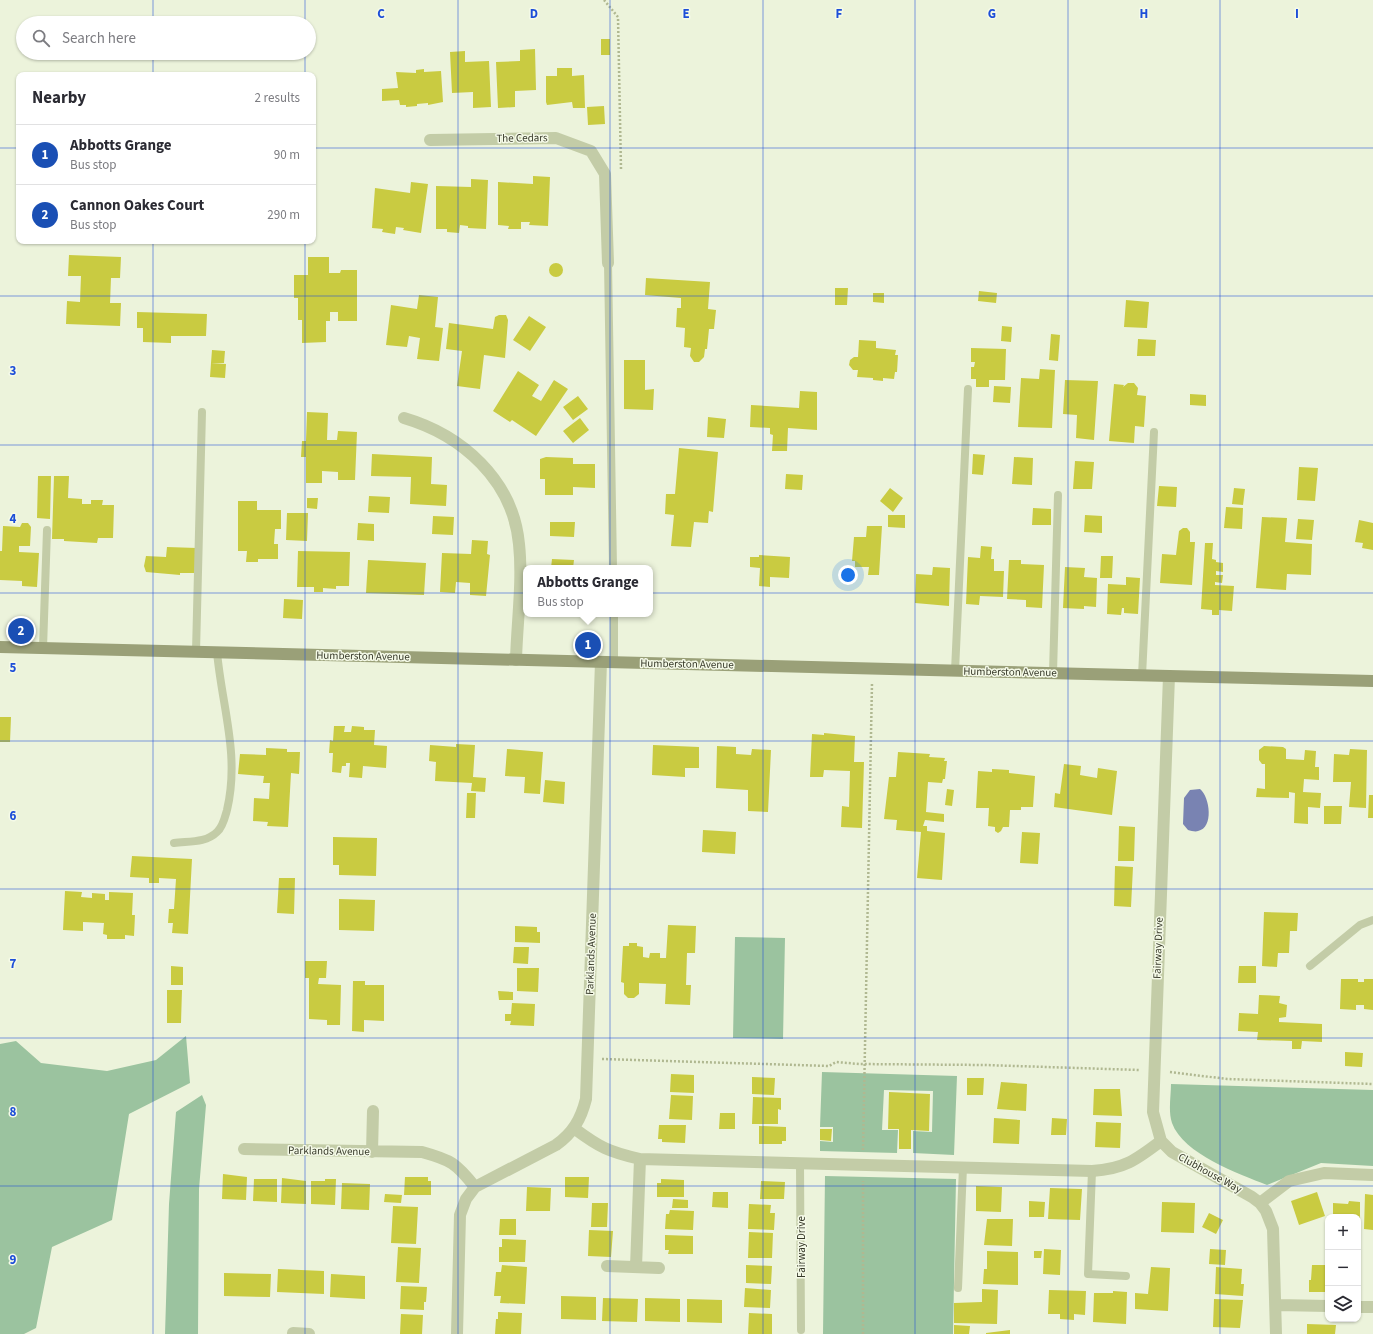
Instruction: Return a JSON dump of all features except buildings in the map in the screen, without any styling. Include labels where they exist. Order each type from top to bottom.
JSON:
[{"type":"main road","name":"Humberston Avenue","points":[[0,647],[873,668],[955,672],[1373,681]]},
{"type":"street","name":"The Cedars","points":[[430,140],[556,138],[591,151],[605,174],[608,263]]},
{"type":"street","points":[[404,418],[424,424],[459,443],[488,470],[508,505],[515,524],[519,543],[516,660]]},
{"type":"street","name":"Parklands Avenue","points":[[457,1334],[460,1215],[466,1199],[475,1187],[556,1145],[575,1129],[583,1112],[586,1099],[601,662]]},
{"type":"street","name":"Fairway Drive","points":[[1161,1141],[1153,1112],[1153,1071],[1170,676]]},
{"type":"street","points":[[372,1152],[373,1111]]},
{"type":"street","points":[[575,1129],[597,1146],[618,1154],[640,1158],[800,1164],[863,1164],[1092,1171],[1113,1170],[1125,1165],[1161,1141]]},
{"type":"street","name":"Clubhouse Way","points":[[1161,1141],[1172,1152],[1190,1163],[1225,1180],[1260,1203]]},
{"type":"street","name":"Parklands Avenue","points":[[244,1148],[422,1152],[442,1158],[458,1166],[475,1187]]},
{"type":"street","points":[[636,1268],[640,1158]]},
{"type":"street","points":[[1276,1334],[1277,1305],[1273,1229],[1260,1203],[1289,1181],[1324,1173],[1373,1176]]},
{"type":"street","points":[[607,1266],[659,1268]]},
{"type":"street","points":[[1277,1305],[1325,1306]]},
{"type":"street","points":[[1361,1307],[1373,1307]]},
{"type":"street","points":[[293,1333],[308,1334]]},
{"type":"lane","points":[[608,263],[613,565]]},
{"type":"lane","points":[[955,672],[968,389]]},
{"type":"lane","points":[[196,652],[202,412]]},
{"type":"lane","points":[[1142,676],[1154,432]]},
{"type":"lane","points":[[1053,673],[1058,496]]},
{"type":"lane","points":[[43,648],[47,530]]},
{"type":"lane","points":[[614,617],[614,662]]},
{"type":"lane","points":[[174,843],[207,840],[218,832],[224,821],[230,796],[232,748],[220,684],[217,652]]},
{"type":"lane","points":[[1310,966],[1360,925],[1373,920]]},
{"type":"lane","name":"Fairway Drive","points":[[800,1164],[801,1330]]},
{"type":"lane","points":[[958,1288],[963,1167]]},
{"type":"lane","points":[[1092,1171],[1088,1274],[1126,1276]]},
{"type":"path","points":[[863,1334],[864,1064],[873,668]]},
{"type":"path","points":[[588,1058],[829,1066],[836,1062],[864,1064],[1000,1065],[1153,1071],[1227,1079],[1373,1084]]},
{"type":"green space","points":[[735,937],[785,938],[783,1039],[733,1038]]},
{"type":"green space","points":[[186,1036],[190,1083],[129,1114],[112,1220],[52,1247],[36,1328],[24,1334],[0,1334],[0,1044],[16,1041],[41,1063],[107,1071],[156,1060]]},
{"type":"green space","points":[[822,1072],[957,1076],[954,1155],[913,1153],[913,1131],[932,1132],[933,1091],[884,1090],[882,1130],[898,1130],[897,1153],[820,1151],[820,1141],[833,1142],[833,1127],[820,1127]]},
{"type":"green space","points":[[1171,1084],[1373,1090],[1373,1166],[1321,1163],[1267,1185],[1242,1175],[1213,1162],[1188,1144],[1178,1134],[1171,1118]]},
{"type":"green space","points":[[202,1095],[206,1105],[199,1189],[198,1334],[165,1334],[169,1204],[176,1112]]},
{"type":"green space","points":[[825,1176],[956,1179],[953,1334],[823,1334]]},
{"type":"water","points":[[1200,789],[1208,805],[1208,819],[1203,829],[1192,831],[1188,830],[1183,824],[1184,798],[1190,790]]},
{"type":"place","name":"Cannon Oakes Court","points":[[21,631]]},
{"type":"place","name":"Abbotts Grange","points":[[588,645]]}]
